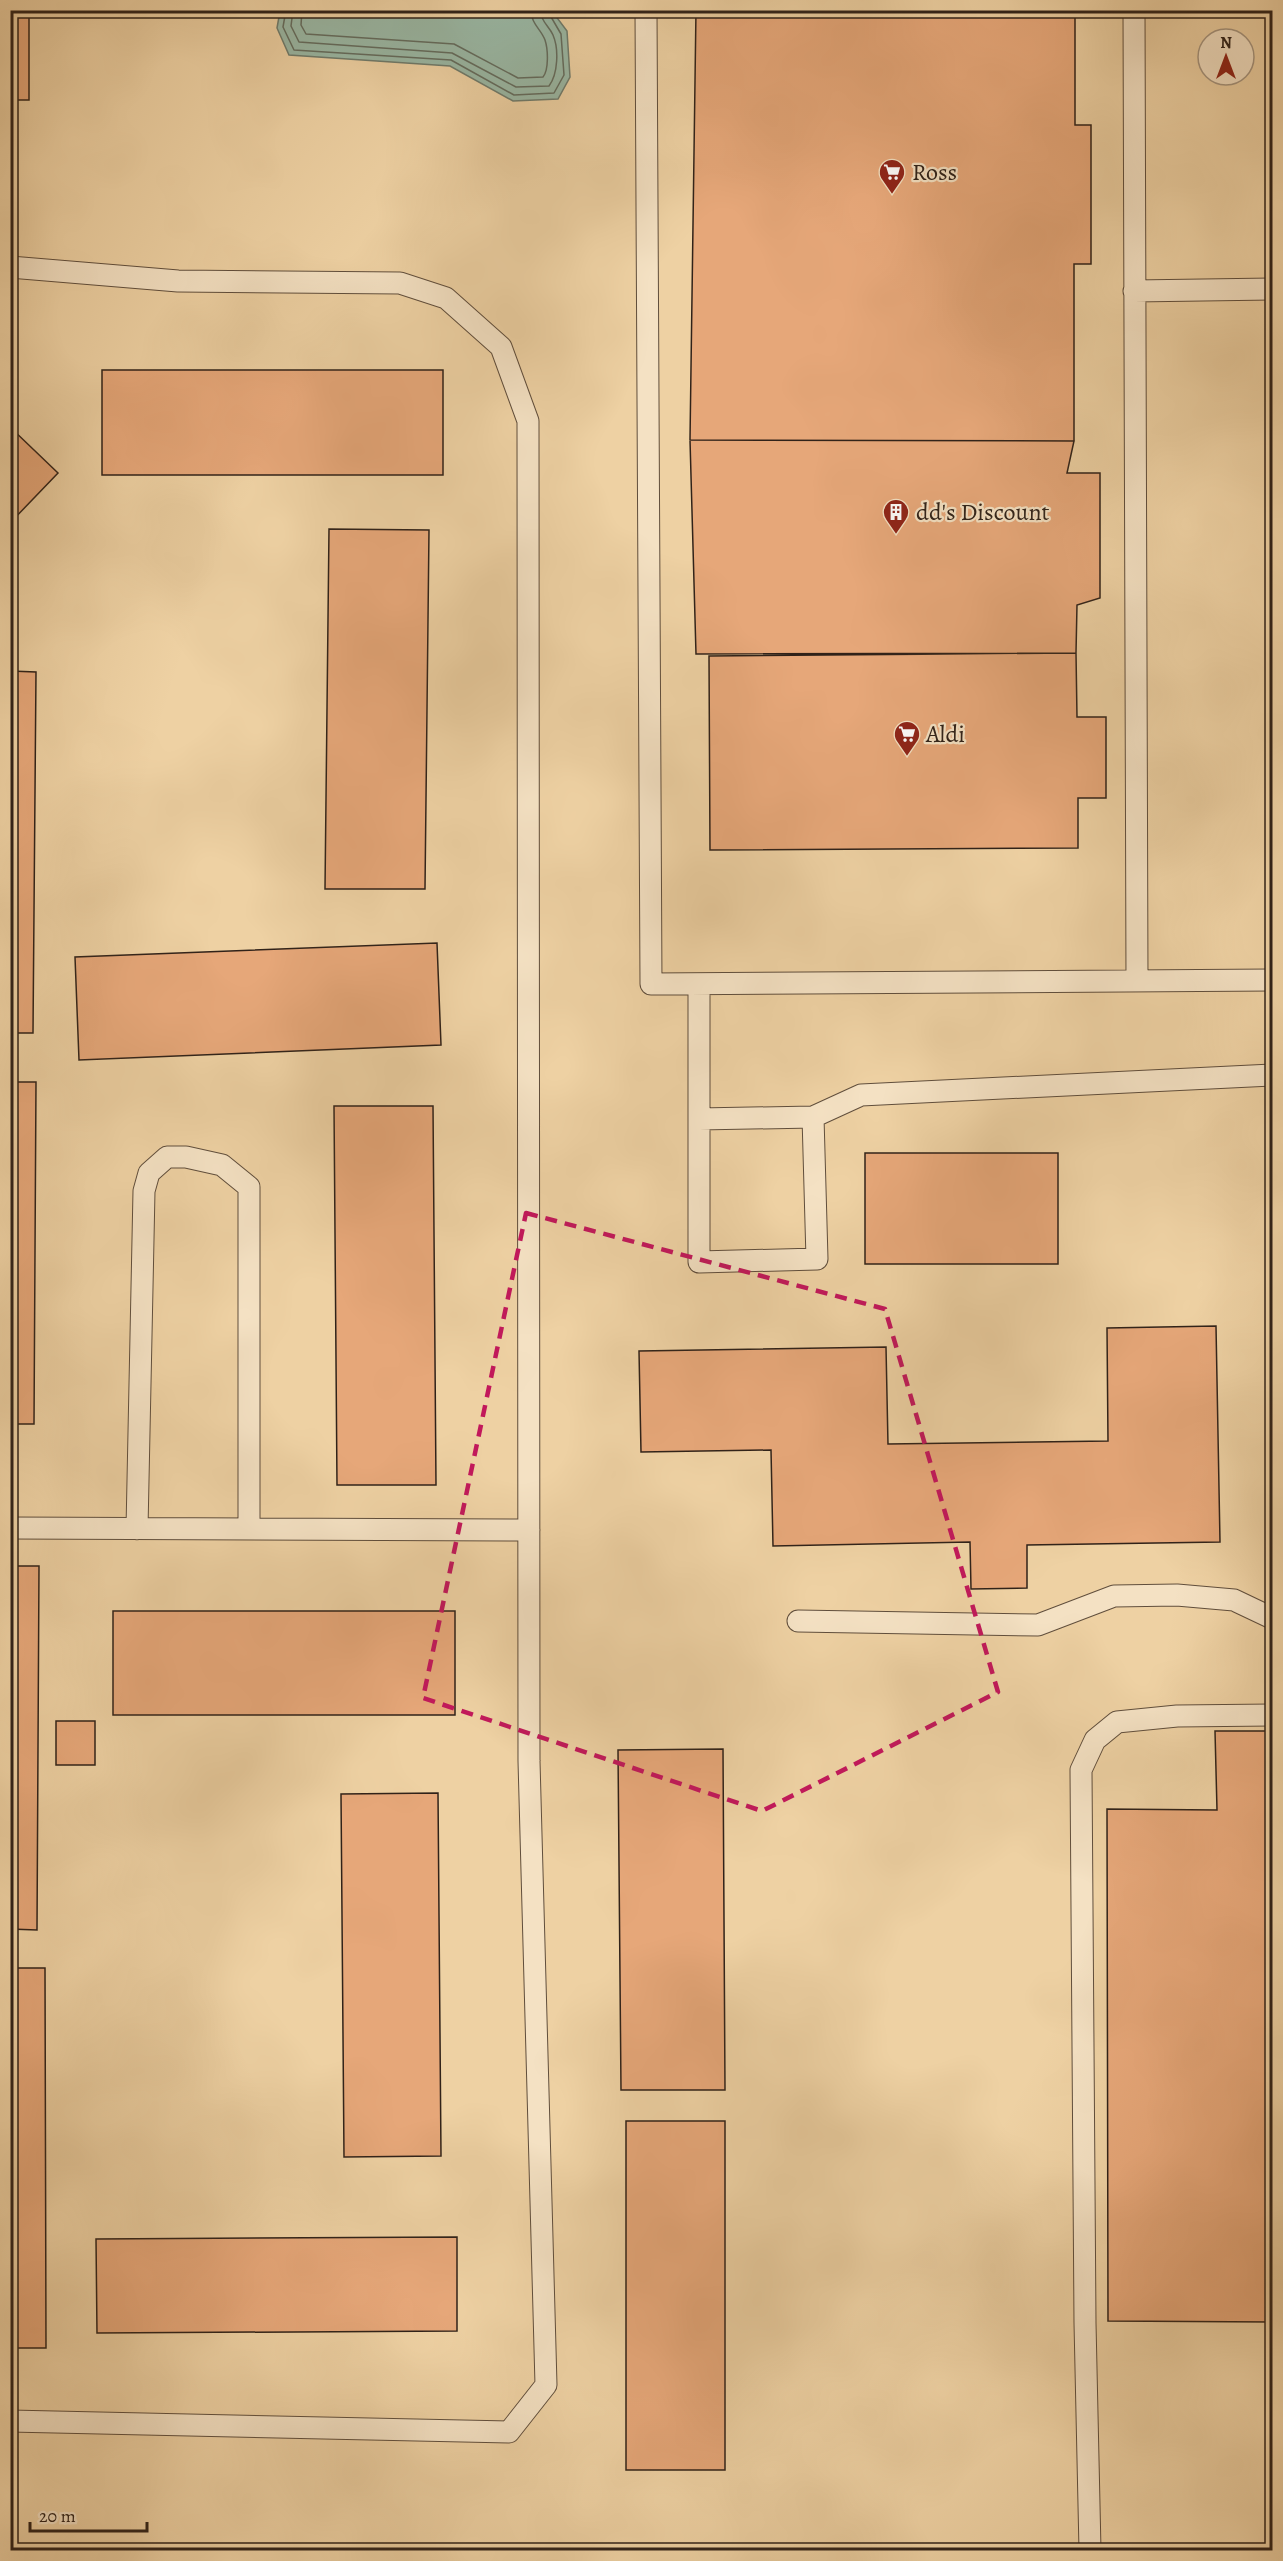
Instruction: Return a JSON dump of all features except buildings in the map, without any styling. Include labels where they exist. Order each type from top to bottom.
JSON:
[{"type":"lane","points":[[646,10],[651,984],[1272,980]]},
{"type":"lane","points":[[1134,10],[1137,981]]},
{"type":"lane","points":[[10,2421],[509,2432],[546,2385],[529,1761],[528,422],[501,347],[446,298],[399,283],[178,281],[15,267]]},
{"type":"lane","points":[[1134,291],[1272,290]]},
{"type":"lane","points":[[699,984],[699,1262],[817,1259],[813,1117]]},
{"type":"lane","points":[[699,1119],[813,1117],[861,1095],[1272,1075]]},
{"type":"lane","points":[[137,1529],[144,1191],[149,1173],[167,1157],[186,1157],[222,1165],[249,1187],[249,1529]]},
{"type":"lane","points":[[10,1528],[529,1530]]},
{"type":"lane","points":[[798,1621],[1038,1625],[1114,1596],[1177,1595],[1234,1600],[1272,1618]]},
{"type":"lane","points":[[1090,2550],[1085,2299],[1081,1770],[1095,1740],[1116,1722],[1177,1716],[1272,1716]]},
{"type":"highlighted area","points":[[526,1213],[885,1309],[998,1692],[762,1811],[423,1698]]},
{"type":"water","points":[[280,11],[552,11],[567,31],[570,77],[558,99],[513,101],[450,66],[289,55],[277,28]]},
{"type":"place","name":"Ross","points":[[892,195]]},
{"type":"place","name":"dd's Discount","points":[[896,535]]},
{"type":"place","name":"Aldi","points":[[907,757]]}]
